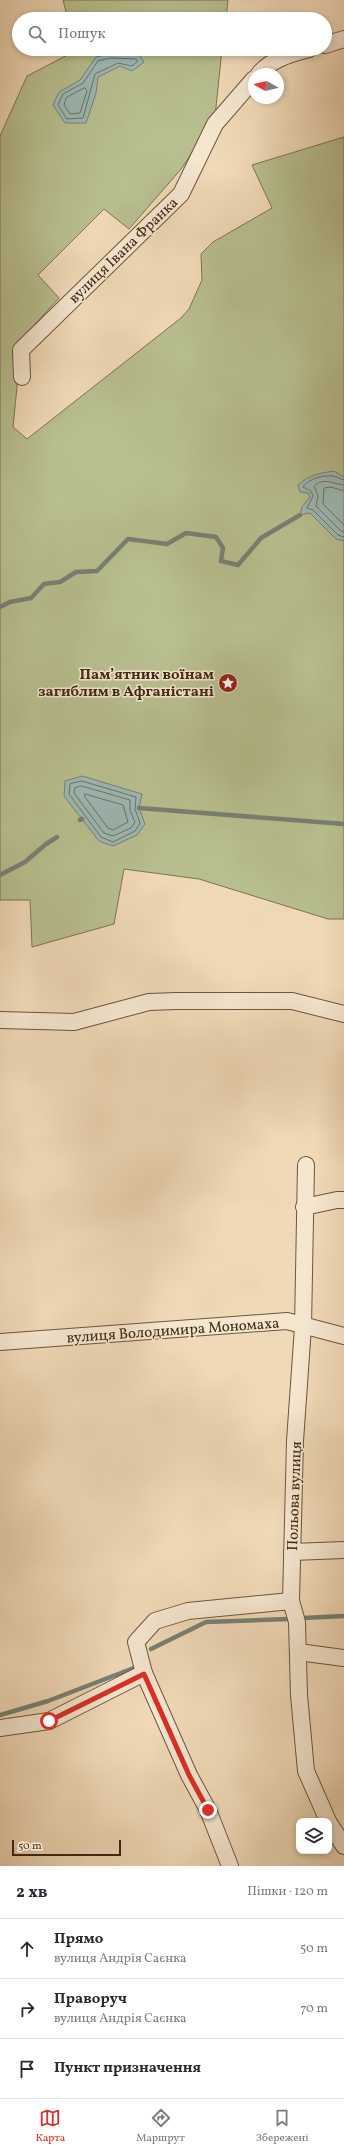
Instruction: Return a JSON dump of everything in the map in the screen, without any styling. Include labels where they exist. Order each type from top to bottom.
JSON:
[{"type":"street","points":[[332,42],[344,39]]},
{"type":"street","points":[[264,68],[286,56]]},
{"type":"street","name":"вулиця Івана Франка","points":[[22,377],[21,350],[181,194],[215,124],[248,86]]},
{"type":"street","points":[[0,1020],[74,1022],[149,1002],[176,1001],[292,1002],[344,1014]]},
{"type":"street","name":"Польова вулиця","points":[[306,1165],[304,1207],[303,1327],[296,1441],[291,1601],[297,1622],[299,1695],[306,1771],[327,1818]]},
{"type":"street","points":[[304,1207],[337,1200],[344,1200]]},
{"type":"street","name":"вулиця Володимира Мономаха","points":[[0,1342],[287,1321],[303,1327],[344,1336]]},
{"type":"street","points":[[292,1552],[344,1550]]},
{"type":"street","points":[[230,1866],[208,1810],[189,1775],[144,1674],[136,1642],[155,1621],[188,1611],[291,1601]]},
{"type":"street","points":[[298,1652],[344,1658]]},
{"type":"street","points":[[0,1728],[49,1721],[144,1674]]},
{"type":"street","name":"Польова вулиця","points":[[332,1827],[344,1846]]},
{"type":"green space","points":[[63,0],[228,0],[227,12],[66,12]]},
{"type":"green space","points":[[65,56],[221,56],[215,117],[182,168],[129,229],[104,209],[38,275],[59,298],[14,347],[17,387],[13,427],[27,439],[181,318],[189,309],[202,280],[201,254],[213,242],[272,208],[252,165],[344,137],[344,919],[328,919],[199,879],[124,869],[114,924],[32,947],[30,900],[0,900],[0,136],[27,76]]},
{"type":"water","points":[[140,56],[144,62],[132,71],[120,66],[98,77],[96,93],[86,123],[65,123],[53,105],[59,92],[80,80],[96,57]]},
{"type":"water","points":[[334,471],[344,477],[344,541],[336,539],[310,513],[300,515],[302,507],[310,497],[308,493],[300,492],[298,485],[315,475]]},
{"type":"water","points":[[82,776],[142,794],[139,808],[145,824],[137,835],[113,846],[99,841],[64,796],[65,781]]},
{"type":"waterway","points":[[0,607],[10,602],[31,598],[44,584],[60,582],[76,572],[97,571],[128,539],[167,544],[186,533],[216,537],[223,548],[221,561],[238,565],[261,538],[300,515]]},
{"type":"waterway","points":[[139,808],[344,824]]},
{"type":"waterway","points":[[0,875],[25,862],[46,844],[57,837]]},
{"type":"waterway","points":[[303,1618],[344,1616]]},
{"type":"waterway","points":[[151,1649],[206,1622],[288,1619]]},
{"type":"waterway","points":[[0,1715],[48,1701],[139,1666]]},
{"type":"place","name":"Пам’ятник воїнам загиблим в Афганістані","points":[[228,683]]},
{"type":"route","points":[[49,1721],[144,1674],[189,1775],[208,1810]]}]
